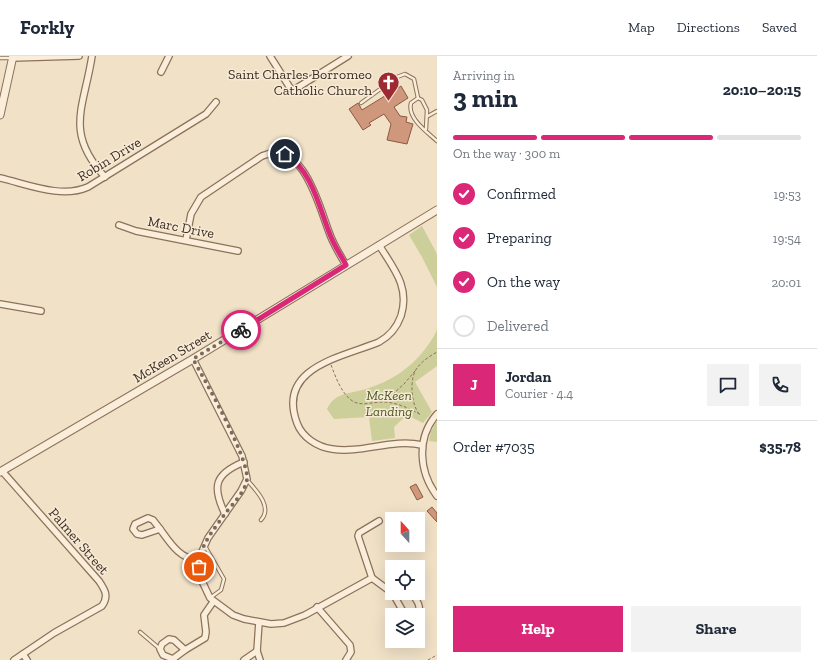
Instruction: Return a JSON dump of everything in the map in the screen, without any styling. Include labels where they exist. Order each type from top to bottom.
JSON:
[{"type":"street","points":[[0,115],[12,57],[79,56]]},
{"type":"street","points":[[92,56],[80,117],[79,130],[85,150],[95,167],[105,177]]},
{"type":"street","points":[[161,72],[169,56]]},
{"type":"street","points":[[270,56],[292,91],[348,56]]},
{"type":"street","name":"Robin Drive","points":[[0,178],[70,192],[88,187],[206,114],[216,102]]},
{"type":"street","points":[[186,240],[191,214],[201,196],[262,156],[271,153],[280,153],[295,161],[316,194],[329,232],[346,265]]},
{"type":"street","name":"McKeen Street","points":[[1,471],[193,359],[437,210]]},
{"type":"street","name":"Marc Drive","points":[[119,225],[136,231],[238,251]]},
{"type":"street","points":[[379,245],[394,267],[402,285],[404,297],[399,320],[391,333],[384,339],[329,360],[307,372],[295,391],[293,404],[295,417],[300,430],[305,437],[325,448],[340,450],[400,443],[422,445]]},
{"type":"street","points":[[0,304],[41,311]]},
{"type":"street","points":[[193,359],[244,462],[247,479],[241,491],[204,545],[199,561],[201,580],[212,600],[233,615],[259,622],[284,623],[294,620],[372,578]]},
{"type":"street","points":[[437,414],[429,425],[422,445],[423,468],[428,481],[437,496]]},
{"type":"street","points":[[225,514],[218,497],[217,484],[223,474],[244,462]]},
{"type":"street","name":"Palmer Street","points":[[1,471],[99,581],[106,593],[106,600],[102,606],[14,660]]},
{"type":"street","points":[[379,521],[359,533],[358,536],[372,578],[385,587]]},
{"type":"street","points":[[160,529],[181,555],[192,560],[199,561]]},
{"type":"street","points":[[185,650],[174,640],[169,639],[162,644],[160,649],[163,654],[173,659],[205,638],[206,632],[204,615],[212,600]]},
{"type":"street","points":[[317,607],[350,645],[352,652],[346,660]]},
{"type":"street","points":[[259,622],[257,651],[260,660]]},
{"type":"street","points":[[244,660],[257,651]]},
{"type":"street","points":[[23,654],[27,660]]},
{"type":"lane","points":[[0,58],[12,57]]},
{"type":"lane","points":[[362,103],[397,76],[405,74],[414,78],[418,98],[426,105],[428,116],[426,129]]},
{"type":"lane","points":[[418,98],[411,103],[411,112],[419,124],[437,141]]},
{"type":"lane","points":[[428,116],[437,111]]},
{"type":"lane","points":[[247,479],[259,495],[265,507],[265,514],[261,520]]},
{"type":"lane","points":[[204,545],[224,579],[221,590],[212,600]]},
{"type":"lane","points":[[140,632],[160,649]]},
{"type":"path","points":[[384,402],[404,384],[426,359],[437,352]]},
{"type":"path","points":[[329,360],[338,383],[352,400],[362,404],[384,402],[399,405],[425,417]]},
{"type":"path","points":[[416,369],[413,381],[413,399],[416,409],[421,415]]},
{"type":"path","points":[[428,660],[437,655]]},
{"type":"green space","points":[[422,226],[437,254],[437,287],[409,235]]},
{"type":"green space","name":"McKeen Landing","points":[[437,329],[437,366],[415,382],[432,412],[423,423],[407,415],[394,427],[395,438],[372,441],[369,417],[334,419],[327,409],[334,399],[344,394],[375,386],[392,378],[407,368],[426,348]]},
{"type":"green space","name":"McKeen Landing","points":[[437,421],[437,442],[429,441],[431,431]]},
{"type":"building","points":[[401,86],[408,98],[394,107],[400,116],[407,117],[406,122],[413,124],[407,144],[387,140],[391,124],[384,114],[369,123],[371,125],[363,130],[349,109],[358,103],[362,110]]},
{"type":"building","points":[[416,484],[423,497],[417,500],[410,487]]},
{"type":"building","points":[[432,507],[437,513],[437,522],[427,511]]},
{"type":"way so far","points":[[199,567],[200,556],[204,545],[241,491],[247,479],[242,456],[207,384],[193,359],[241,330]]},
{"type":"place","name":"Saint Charles Borromeo Catholic Church","points":[[388,102]]},
{"type":"route","points":[[241,330],[346,265],[334,244],[316,194],[299,166],[285,154]]}]
